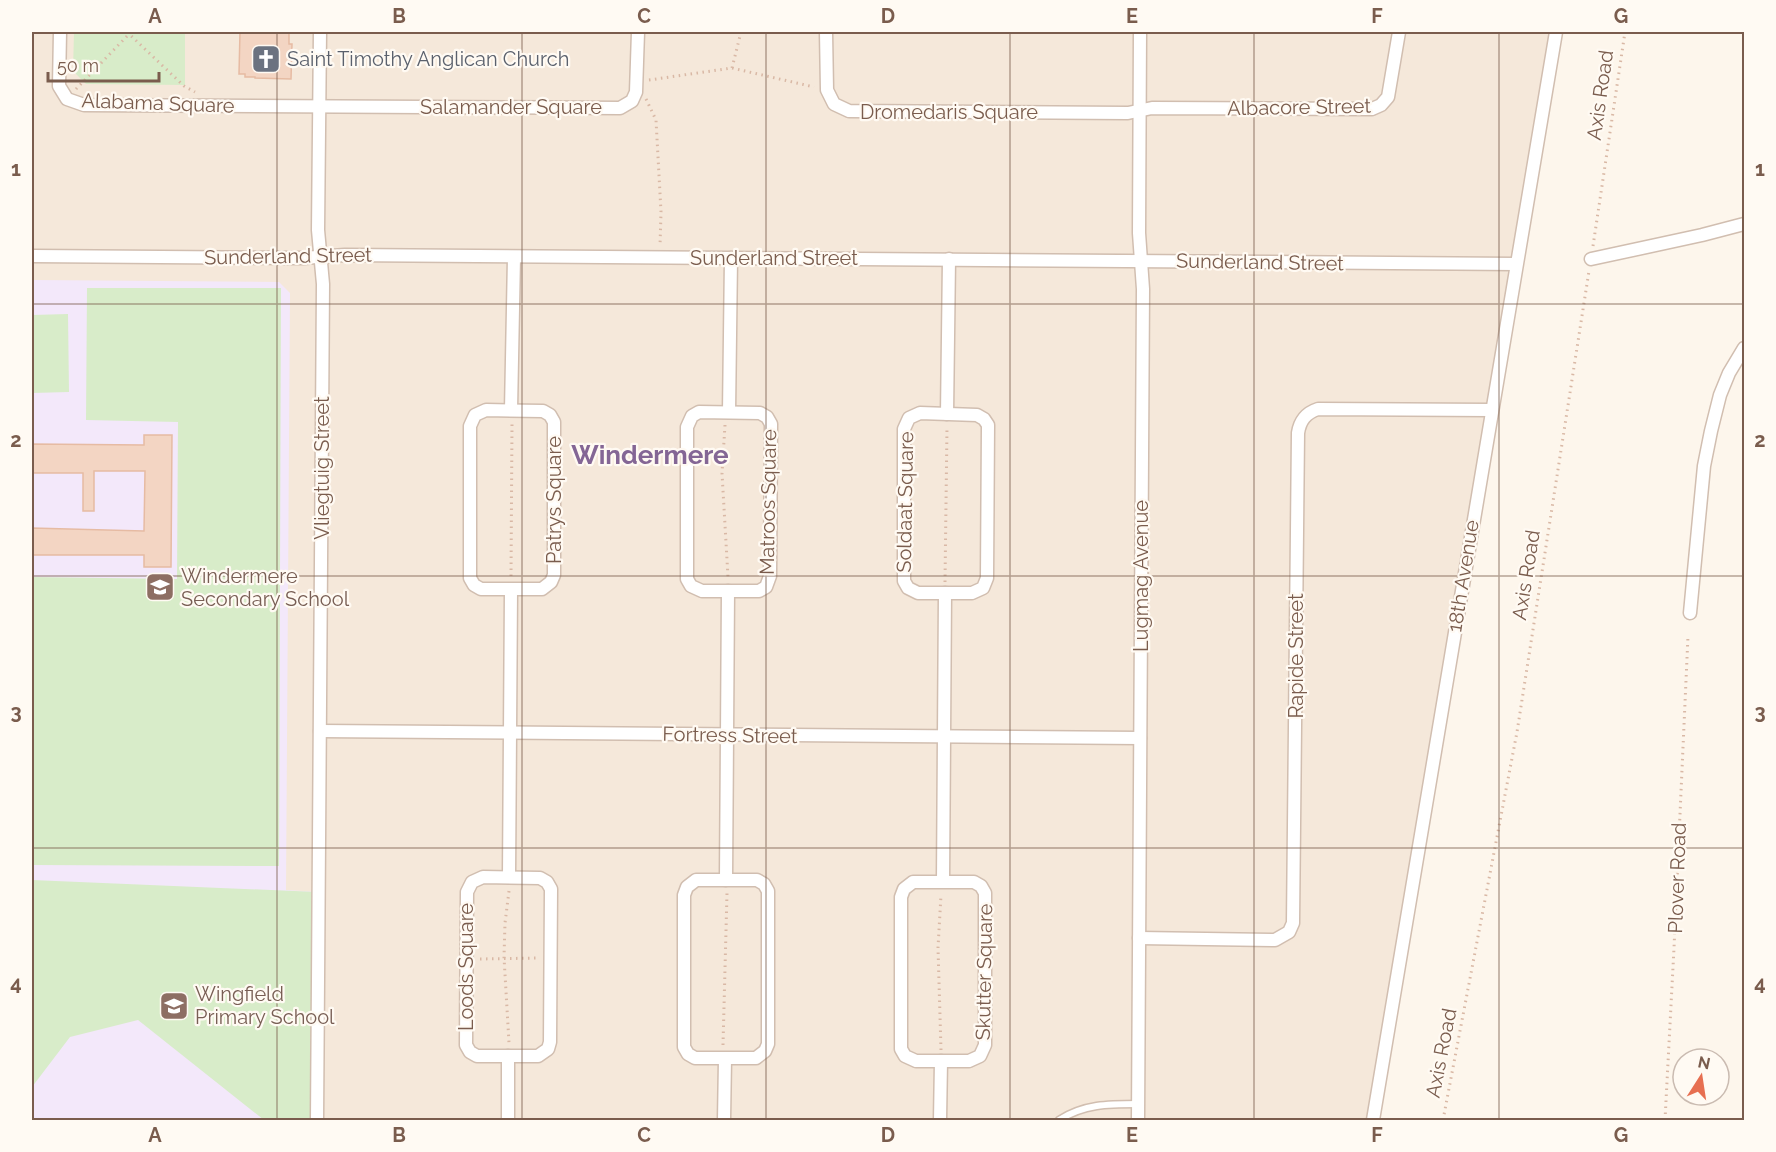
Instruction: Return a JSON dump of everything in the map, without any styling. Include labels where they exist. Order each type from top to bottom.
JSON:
[{"type":"street","name":"Alabama Square","points":[[60,32],[59,86],[67,99],[84,105],[319,107]]},
{"type":"street","name":"Vliegtuig Street","points":[[317,1120],[323,295],[318,230],[320,32]]},
{"type":"street","name":"Salamander Square","points":[[319,107],[620,108],[632,101],[636,92],[638,32]]},
{"type":"street","points":[[826,32],[827,90]]},
{"type":"street","name":"Lugmag Avenue","points":[[1138,1120],[1143,288],[1139,233],[1140,32]]},
{"type":"street","name":"Albacore Street","points":[[1140,110],[1152,108],[1372,109],[1381,105],[1388,97],[1399,32]]},
{"type":"street","name":"18th Avenue","points":[[1373,1120],[1556,32]]},
{"type":"street","name":"Dromedaris Square","points":[[827,90],[834,104],[849,111],[1128,113],[1140,110]]},
{"type":"street","points":[[1591,259],[1744,224]]},
{"type":"street","name":"Sunderland Street","points":[[32,256],[303,258],[345,255],[1516,264]]},
{"type":"street","points":[[511,410],[514,257]]},
{"type":"street","points":[[729,412],[731,258]]},
{"type":"street","points":[[947,414],[949,260]]},
{"type":"street","points":[[1690,613],[1704,466],[1711,431],[1723,388],[1744,348]]},
{"type":"street","name":"Rapide Street","points":[[1138,938],[1275,939],[1285,936],[1293,923],[1298,433],[1305,415],[1318,409],[1491,410]]},
{"type":"street","name":"Patrys Square","points":[[511,410],[543,411],[550,416],[555,426],[553,579],[542,589],[485,590],[477,587],[470,578],[471,422],[475,415],[482,411],[511,410]]},
{"type":"street","name":"Matroos Square","points":[[699,412],[760,413],[770,420],[772,428],[770,580],[766,587],[759,591],[728,591],[698,590],[691,586],[686,575],[688,423],[692,416],[699,412]]},
{"type":"street","name":"Soldaat Square","points":[[947,414],[977,414],[984,418],[988,425],[987,578],[985,585],[976,592],[914,592],[904,581],[905,425],[912,415],[947,414]]},
{"type":"street","points":[[509,878],[511,590]]},
{"type":"street","points":[[726,880],[728,591]]},
{"type":"street","points":[[943,881],[945,593]]},
{"type":"street","name":"Fortress Street","points":[[320,731],[1140,738]]},
{"type":"street","name":"Loods Square","points":[[509,878],[540,878],[549,886],[551,893],[550,1045],[538,1056],[477,1056],[468,1048],[466,1041],[467,892],[469,885],[475,879],[509,878]]},
{"type":"street","points":[[726,880],[757,880],[764,884],[768,891],[768,1044],[765,1051],[756,1058],[695,1058],[688,1054],[684,1047],[685,891],[692,881],[726,880]]},
{"type":"street","name":"Skutter Square","points":[[943,881],[974,882],[981,886],[985,893],[985,1046],[982,1053],[973,1060],[912,1060],[905,1056],[901,1049],[901,897],[904,889],[913,882],[943,881]]},
{"type":"street","points":[[508,1056],[508,1120]]},
{"type":"street","points":[[724,1059],[724,1120]]},
{"type":"street","points":[[940,1120],[941,1061]]},
{"type":"lane","points":[[1059,1120],[1093,1105],[1138,1104]]},
{"type":"path","points":[[67,99],[129,32],[184,86],[212,97],[213,106]]},
{"type":"path","points":[[732,68],[741,32]]},
{"type":"path","name":"Axis Road","points":[[1443,1120],[1517,732],[1625,32]]},
{"type":"path","points":[[659,258],[661,212],[656,120],[638,81],[732,68],[827,90]]},
{"type":"path","points":[[511,410],[513,535],[511,590]]},
{"type":"path","points":[[728,591],[722,473],[725,423],[729,412]]},
{"type":"path","points":[[945,593],[947,414]]},
{"type":"path","name":"Plover Road","points":[[1665,1120],[1688,636]]},
{"type":"path","points":[[508,1056],[509,1030],[504,957],[509,878]]},
{"type":"path","points":[[724,1059],[722,1034],[728,901],[726,880]]},
{"type":"path","points":[[941,1061],[939,948],[943,881]]},
{"type":"path","points":[[466,960],[504,957],[551,958]]},
{"type":"shaded area","points":[[32,32],[1556,32],[1373,1120],[32,1120]]},
{"type":"shaded area","name":"Windermere Secondary School","points":[[32,280],[279,282],[290,293],[286,890],[318,892],[317,1120],[32,1120]]},
{"type":"green space","points":[[74,32],[185,32],[185,85],[86,84],[73,71]]},
{"type":"green space","name":"Windermere Secondary School","points":[[87,288],[281,288],[279,866],[32,865],[32,577],[177,579],[178,422],[86,420]]},
{"type":"green space","points":[[68,314],[69,392],[32,393],[32,315]]},
{"type":"green space","name":"Wingfield Primary School","points":[[32,880],[318,892],[317,1120],[264,1120],[138,1020],[70,1037],[32,1087]]},
{"type":"building","name":"Saint Timothy Anglican Church","points":[[240,32],[289,32],[289,44],[292,44],[291,79],[255,78],[239,74]]},
{"type":"building","points":[[144,435],[172,435],[171,567],[144,567],[144,555],[32,555],[32,528],[144,531],[145,471],[94,471],[94,511],[83,511],[83,473],[32,473],[32,444],[144,445]]},
{"type":"place","name":"Saint Timothy Anglican Church","points":[[266,59]]},
{"type":"place","name":"Windermere Secondary School","points":[[160,587]]},
{"type":"place","name":"Wingfield Primary School","points":[[174,1006]]},
{"type":"district","name":"Windermere","points":[[650,455]]}]
